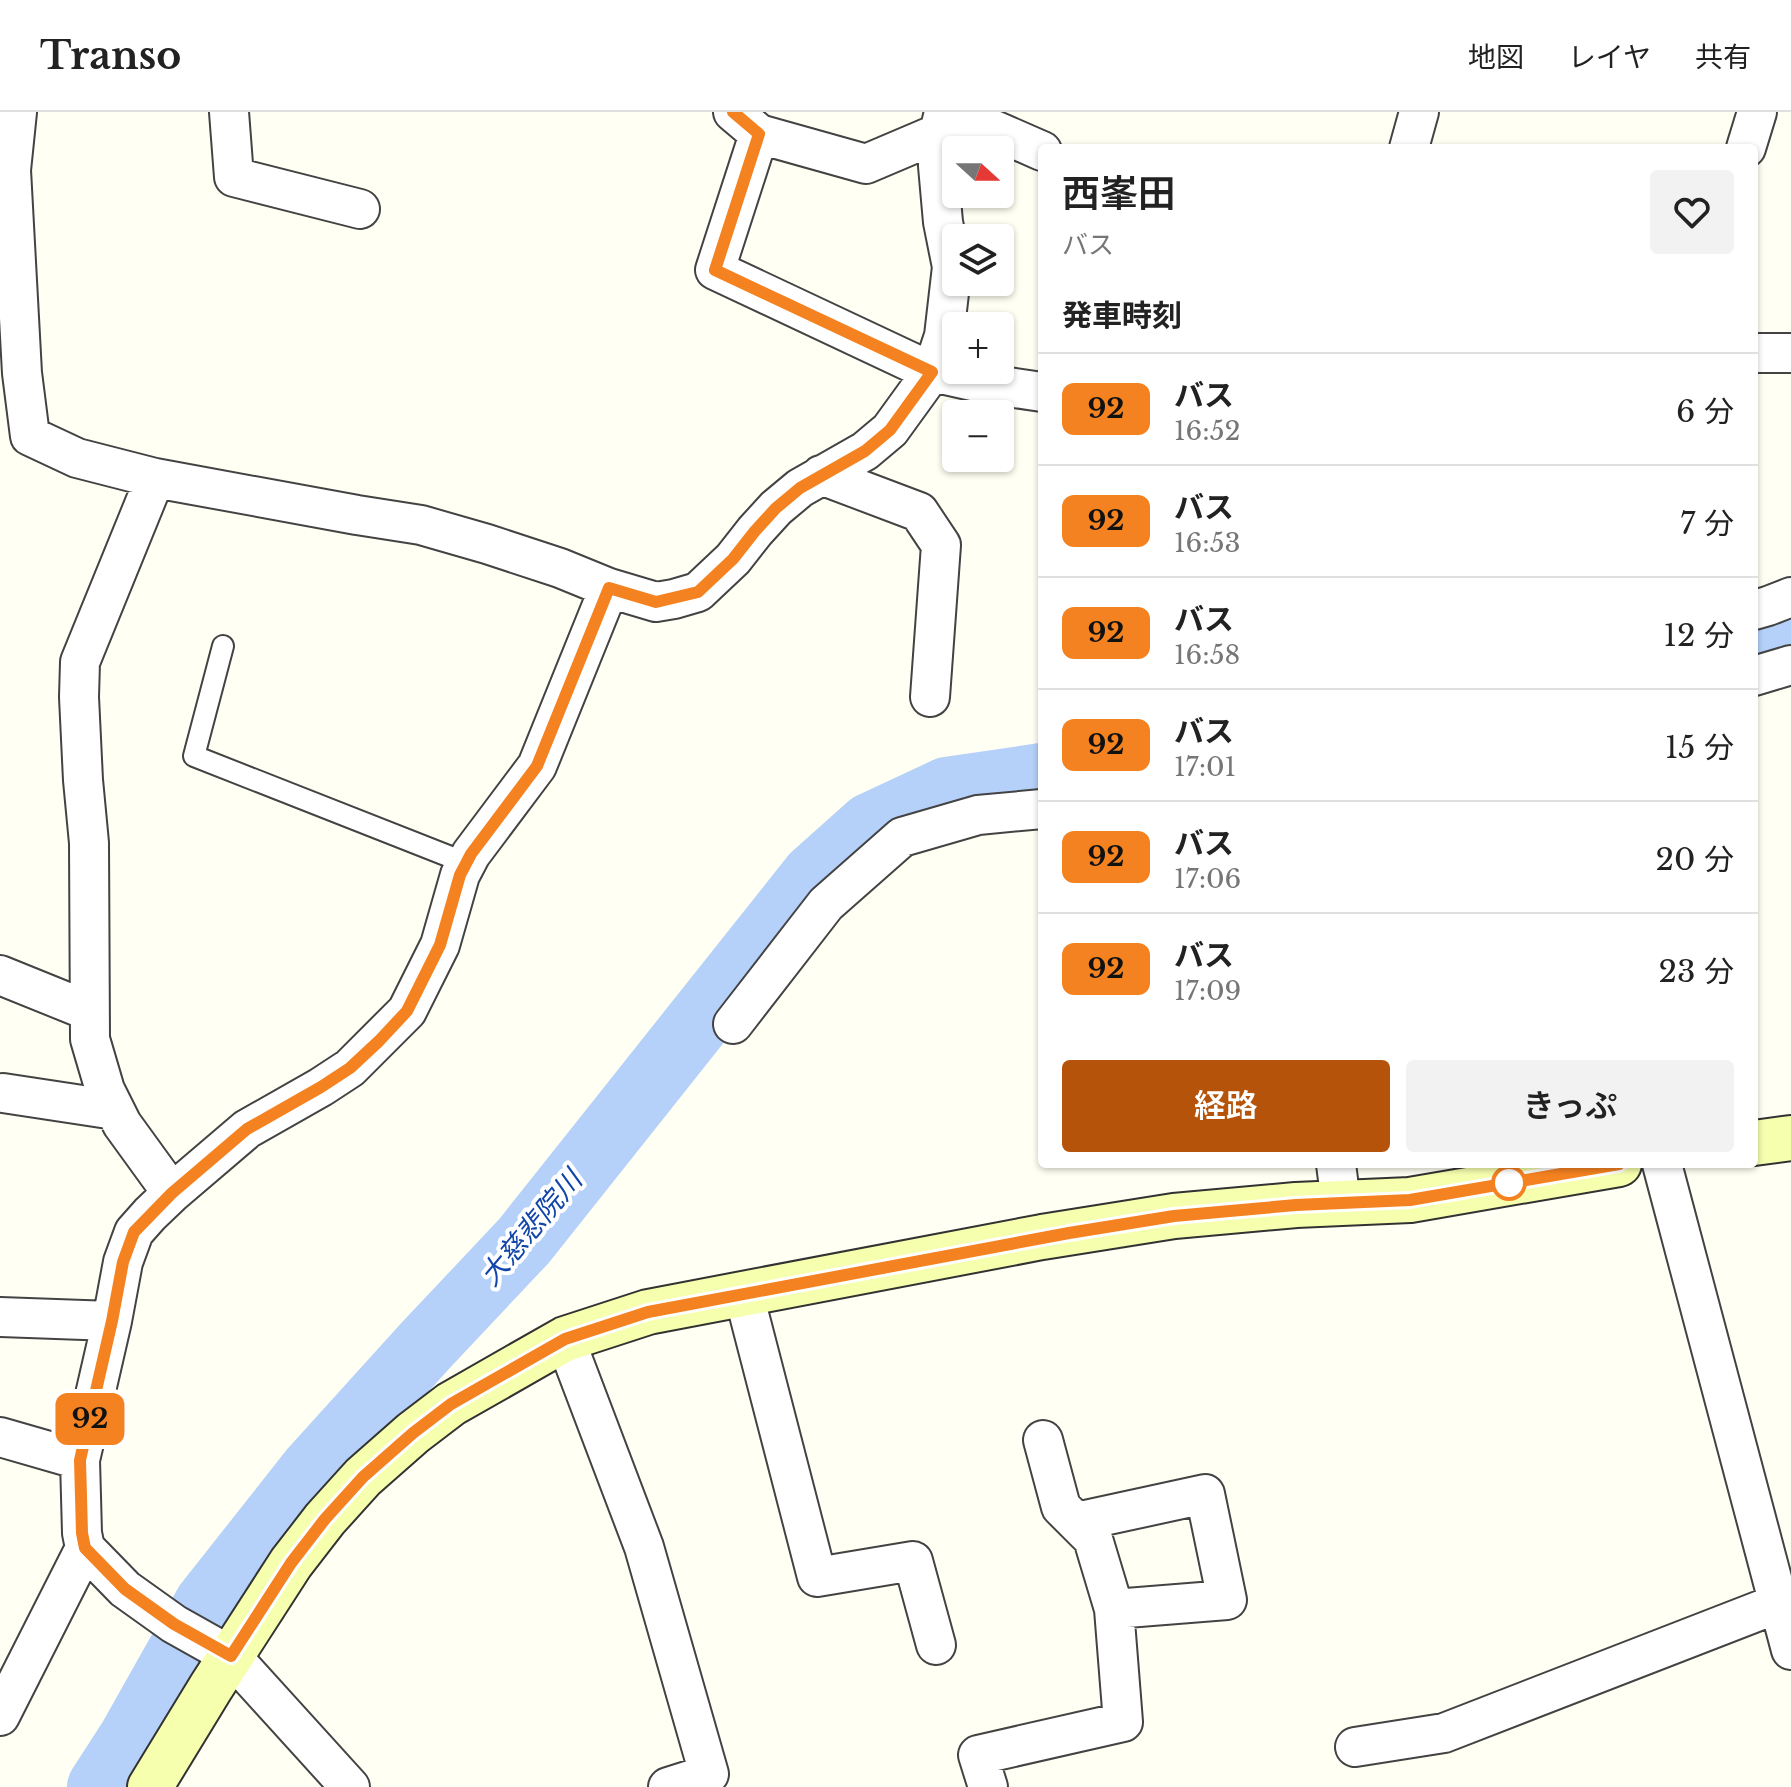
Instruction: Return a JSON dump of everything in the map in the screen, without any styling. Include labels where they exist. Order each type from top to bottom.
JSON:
[{"type":"street","points":[[17,112],[11,170],[22,373],[30,436],[77,458],[155,478],[421,525],[487,544],[656,602],[698,592],[733,559],[776,508],[800,488],[865,451],[890,430],[932,372],[944,336],[952,267],[943,222],[938,166],[945,119]]},
{"type":"street","points":[[229,112],[234,177],[360,209]]},
{"type":"street","points":[[1410,144],[1419,112]]},
{"type":"street","points":[[1747,144],[1757,112]]},
{"type":"street","points":[[1038,150],[945,119],[866,164],[746,123],[715,270],[932,372],[1038,391]]},
{"type":"street","points":[[1758,353],[1791,353]]},
{"type":"street","points":[[821,475],[919,512],[941,545],[930,697]]},
{"type":"street","points":[[155,478],[80,662],[79,711],[89,858],[90,1039],[105,1090],[122,1124],[172,1193]]},
{"type":"street","points":[[350,1787],[231,1656],[174,1624],[125,1589],[85,1548],[80,1460],[123,1262],[134,1232],[172,1193],[247,1129],[350,1068],[407,1011],[440,945],[466,863],[537,766],[609,588]]},
{"type":"street","points":[[1758,609],[1791,597]]},
{"type":"street","points":[[1758,675],[1791,665]]},
{"type":"street","points":[[733,1024],[826,904],[902,837],[978,815],[1038,809]]},
{"type":"street","points":[[0,975],[89,1011]]},
{"type":"street","points":[[3,1093],[115,1110]]},
{"type":"street","points":[[1758,1142],[1791,1138]]},
{"type":"street","points":[[150,1787],[291,1563],[363,1477],[451,1404],[565,1339],[648,1312],[1338,1184],[1410,1200],[1596,1168]]},
{"type":"street","points":[[1663,1168],[1791,1650]]},
{"type":"street","points":[[744,1295],[817,1577],[913,1561],[936,1645]]},
{"type":"street","points":[[0,1317],[112,1321]]},
{"type":"street","points":[[565,1339],[644,1547],[709,1774],[668,1787]]},
{"type":"street","points":[[0,1437],[80,1460]]},
{"type":"street","points":[[988,1787],[978,1755],[1123,1722],[1114,1609],[1093,1539],[1061,1507],[1043,1440]]},
{"type":"street","points":[[1076,1522],[1205,1494],[1227,1600],[1114,1609]]},
{"type":"street","points":[[0,1716],[85,1548]]},
{"type":"street","points":[[1355,1747],[1444,1733],[1779,1603]]},
{"type":"lane","points":[[223,646],[194,756],[466,863]]},
{"type":"waterway","name":"大慈悲院川","points":[[1758,637],[1791,625]]},
{"type":"waterway","name":"大慈悲院川","points":[[100,1787],[131,1739],[207,1604],[312,1471],[524,1241],[814,876],[870,826],[947,790],[1038,777]]},
{"type":"bus line","name":"92","points":[[733,112],[759,134],[715,270],[932,372],[890,430],[865,451],[800,488],[776,508],[733,559],[698,592],[656,602],[609,588],[537,766],[471,854],[460,875],[440,945],[407,1011],[350,1068],[247,1129],[172,1193],[134,1232],[123,1262],[80,1460],[85,1548],[125,1589],[174,1624],[231,1656],[291,1563],[363,1477],[451,1404],[565,1339],[648,1312],[1069,1233],[1174,1216],[1296,1205],[1410,1200],[1596,1168]]}]
